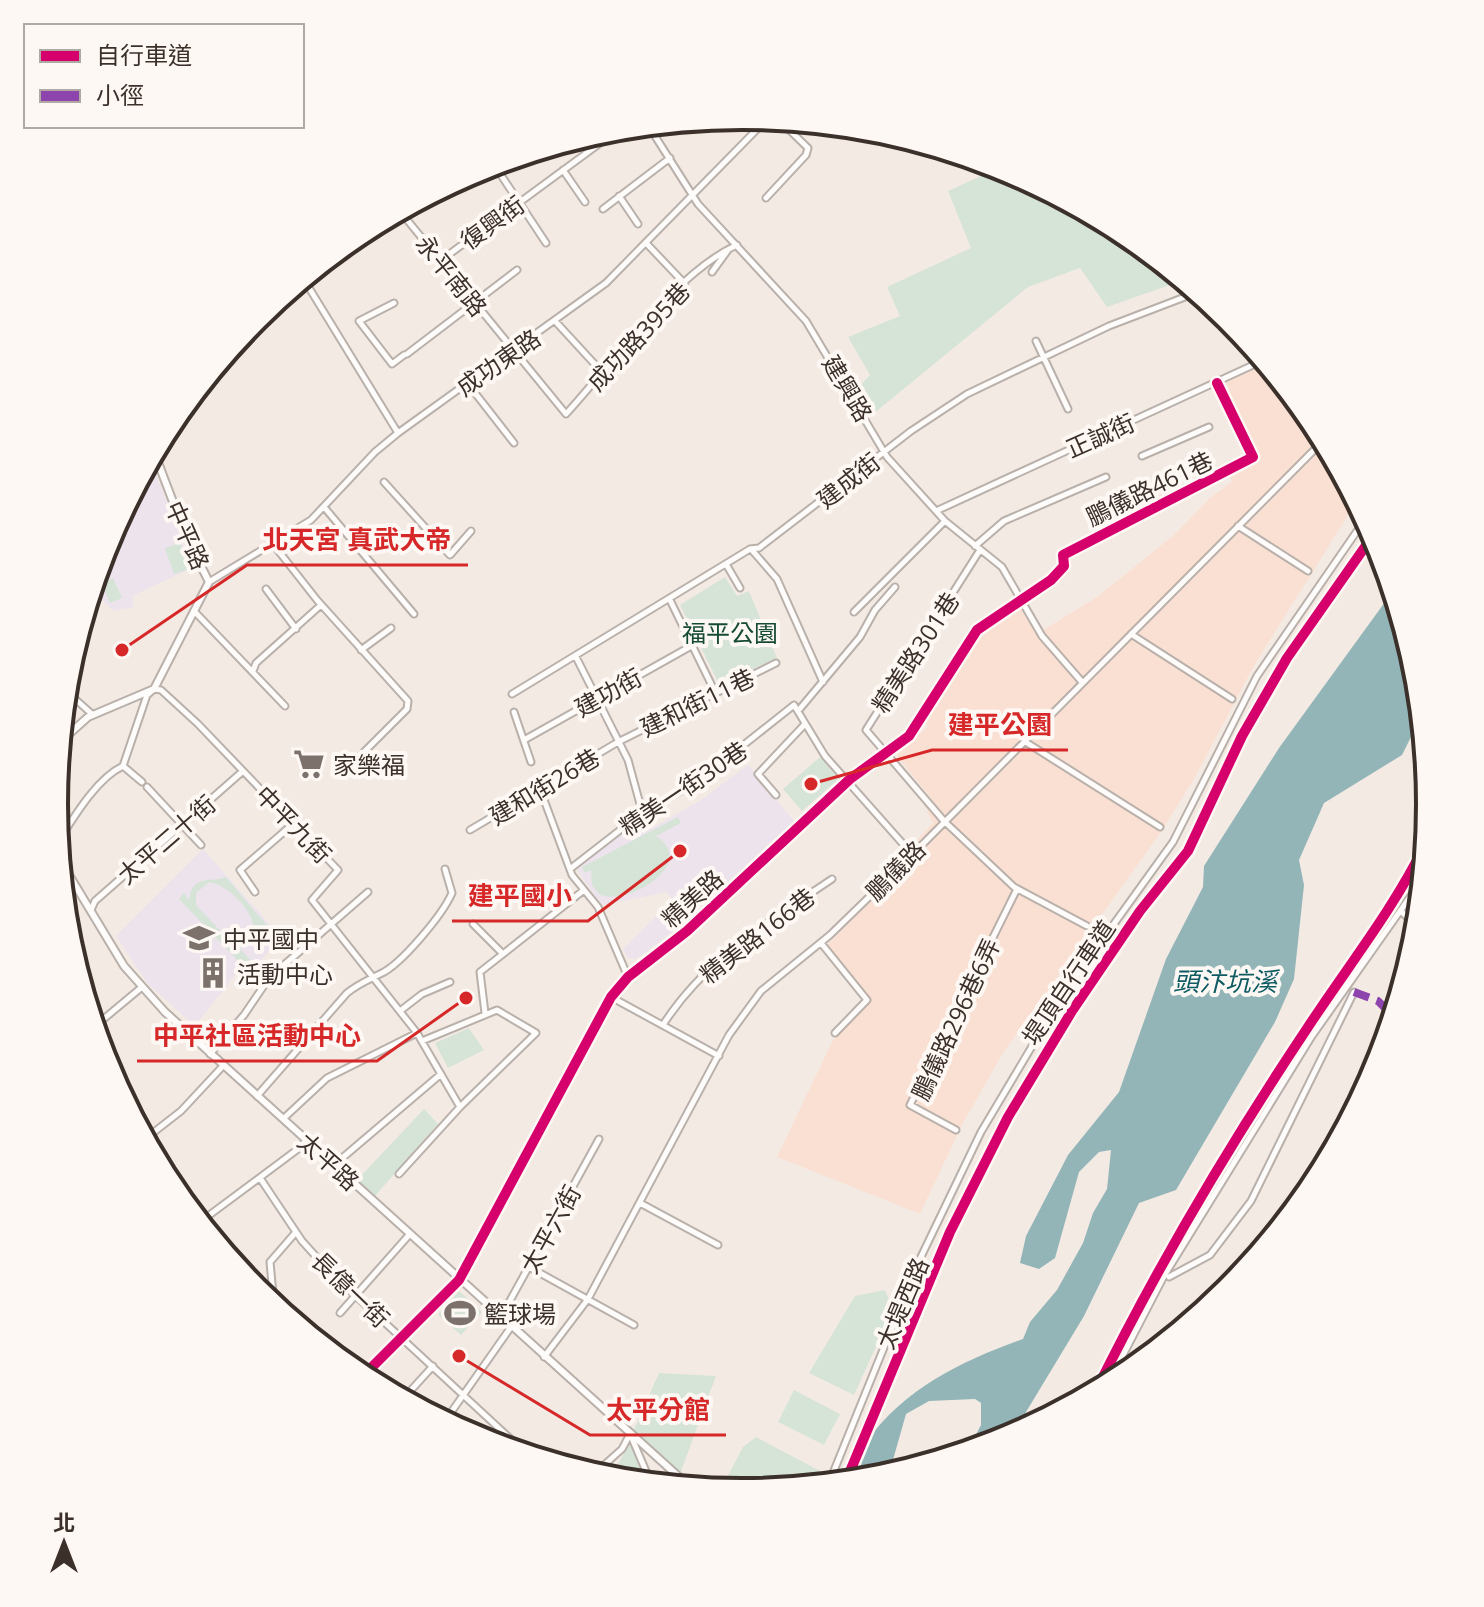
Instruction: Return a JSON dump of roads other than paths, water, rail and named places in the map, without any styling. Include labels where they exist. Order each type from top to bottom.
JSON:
[{"type":"street","name":"成功東路","points":[[209,582],[311,520],[375,452],[398,433],[606,283],[756,130]]},
{"type":"street","points":[[766,198],[806,155],[808,148],[791,131]]},
{"type":"street","name":"建興路","points":[[655,135],[698,204],[806,321],[885,451],[945,521],[1002,567],[1042,636],[1082,682]]},
{"type":"street","name":"復興街","points":[[440,261],[597,145]]},
{"type":"street","points":[[603,209],[670,158]]},
{"type":"street","points":[[563,170],[585,202]]},
{"type":"street","points":[[501,174],[546,243]]},
{"type":"street","points":[[619,196],[638,224]]},
{"type":"street","name":"永平南路","points":[[406,219],[566,414]]},
{"type":"street","points":[[647,244],[685,284]]},
{"type":"street","name":"成功路395巷","points":[[566,414],[601,371],[710,258],[738,245]]},
{"type":"street","points":[[712,272],[728,249]]},
{"type":"street","points":[[394,303],[359,321],[392,364],[517,270]]},
{"type":"street","points":[[309,288],[398,433]]},
{"type":"street","name":"建成街","points":[[512,694],[750,549],[759,548],[885,451],[967,394],[1109,326],[1186,297]]},
{"type":"street","points":[[555,321],[601,371]]},
{"type":"street","points":[[1036,341],[1068,409]]},
{"type":"street","name":"正誠街","points":[[936,511],[1254,365]]},
{"type":"street","name":"鵬儀路461巷","points":[[1051,580],[1064,566],[1063,555],[1253,457],[1217,383]]},
{"type":"street","points":[[468,384],[514,443]]},
{"type":"street","points":[[1142,456],[1209,427]]},
{"type":"street","name":"鵬儀路","points":[[544,1357],[588,1299],[719,1056],[761,991],[821,943],[1315,449]]},
{"type":"street","name":"中平路","points":[[154,689],[209,582],[186,536],[159,465]]},
{"type":"street","points":[[977,548],[1004,521],[1106,477]]},
{"type":"street","points":[[384,482],[450,555],[471,531]]},
{"type":"street","points":[[324,507],[414,614]]},
{"type":"street","points":[[854,612],[945,521]]},
{"type":"street","points":[[1238,526],[1308,571]]},
{"type":"street","name":"太堤西路","points":[[834,1471],[914,1272],[981,1132],[1062,996],[1173,842],[1257,676],[1358,530]]},
{"type":"street","points":[[273,544],[276,552],[403,694],[408,704],[360,756]]},
{"type":"street","name":"精美路301巷","points":[[883,753],[866,730],[867,725],[977,548]]},
{"type":"street","points":[[750,549],[777,579],[823,682]]},
{"type":"street","points":[[726,564],[740,588]]},
{"type":"street","name":"精美路","points":[[372,1367],[459,1280],[611,997],[628,977],[687,931],[848,781],[914,731],[977,630],[1051,580]]},
{"type":"street","points":[[895,587],[880,603],[860,637],[823,682],[796,708],[825,756],[911,853]]},
{"type":"street","points":[[266,589],[296,629]]},
{"type":"street","points":[[871,593],[880,603]]},
{"type":"street","points":[[670,600],[715,692]]},
{"type":"street","points":[[253,671],[256,663],[321,605]]},
{"type":"street","points":[[194,611],[285,706]]},
{"type":"street","points":[[361,650],[391,628]]},
{"type":"street","points":[[1131,634],[1232,699]]},
{"type":"street","name":"建功街","points":[[524,740],[693,645]]},
{"type":"street","points":[[576,657],[618,742],[643,815]]},
{"type":"street","name":"建和街11巷","points":[[618,742],[776,663]]},
{"type":"street","points":[[72,732],[93,715],[154,689]]},
{"type":"street","points":[[69,827],[115,770],[123,766],[147,695],[154,689]]},
{"type":"street","name":"中平九街","points":[[154,689],[161,690],[179,705],[338,870],[312,900],[417,1033],[460,1107]]},
{"type":"street","points":[[77,700],[93,715]]},
{"type":"street","name":"精美一街30巷","points":[[570,869],[643,815],[697,782],[796,708]]},
{"type":"street","points":[[514,712],[531,762]]},
{"type":"street","points":[[776,795],[758,774],[805,724]]},
{"type":"street","points":[[1024,741],[1160,827]]},
{"type":"street","name":"建和街26巷","points":[[470,830],[618,742]]},
{"type":"street","points":[[883,753],[944,821],[1017,889],[1087,926]]},
{"type":"street","points":[[123,766],[201,845]]},
{"type":"street","name":"太平二十街","points":[[91,910],[95,901],[243,771]]},
{"type":"street","points":[[540,789],[570,869],[598,907],[628,977]]},
{"type":"street","points":[[255,892],[240,870],[293,824]]},
{"type":"street","points":[[256,1097],[347,993],[373,975],[380,974],[396,960],[449,901],[452,886],[445,869]]},
{"type":"street","name":"精美路166巷","points":[[663,1025],[683,994],[737,945],[832,879]]},
{"type":"street","name":"太平路","points":[[73,881],[124,966],[209,1055],[675,1474]]},
{"type":"street","name":"鵬儀路296巷6弄","points":[[956,1130],[910,1105],[1017,889]]},
{"type":"street","points":[[485,1013],[480,972],[584,890]]},
{"type":"street","points":[[209,1055],[244,1015],[269,978],[368,892]]},
{"type":"street","points":[[1120,1361],[1164,1276],[1304,1049],[1345,986],[1408,902]]},
{"type":"street","points":[[1402,912],[1406,916]]},
{"type":"street","points":[[473,924],[503,954]]},
{"type":"street","points":[[821,943],[867,1000],[835,1033]]},
{"type":"street","points":[[400,1011],[422,994],[450,982]]},
{"type":"street","points":[[104,1019],[142,987]]},
{"type":"street","points":[[1169,1277],[1210,1255],[1251,1201],[1354,992]]},
{"type":"street","points":[[611,997],[719,1056]]},
{"type":"street","points":[[399,1174],[460,1107],[536,1033],[497,1010],[422,1041]]},
{"type":"street","points":[[283,1119],[327,1078],[417,1033]]},
{"type":"street","points":[[154,1132],[181,1111],[222,1067]]},
{"type":"street","points":[[334,1165],[441,1074]]},
{"type":"street","points":[[208,1216],[306,1139]]},
{"type":"street","name":"太平六街","points":[[500,1318],[599,1139]]},
{"type":"street","name":"長億一街","points":[[260,1178],[296,1232],[356,1296],[502,1433]]},
{"type":"street","points":[[640,1203],[718,1245]]},
{"type":"street","points":[[272,1287],[270,1262],[296,1232]]},
{"type":"street","points":[[340,1313],[409,1235]]},
{"type":"street","points":[[529,1267],[634,1325]]},
{"type":"street","points":[[452,1412],[511,1327]]},
{"type":"street","points":[[411,1390],[433,1366]]},
{"type":"street","points":[[606,1464],[622,1449],[630,1434]]},
{"type":"street","name":"太平路","points":[[630,1434],[646,1471]]},
{"type":"water","name":"頭汴坑溪","points":[[1385,602],[1403,672],[1412,735],[1402,755],[1324,803],[1299,860],[1304,885],[1294,979],[1275,1022],[1176,1190],[1139,1203],[1084,1316],[1025,1415],[976,1436],[981,1425],[981,1403],[975,1399],[929,1401],[906,1414],[893,1460],[854,1468],[867,1441],[899,1406],[937,1378],[979,1356],[1023,1339],[1030,1322],[1057,1290],[1083,1243],[1093,1213],[1107,1189],[1111,1150],[1099,1152],[1079,1172],[1055,1258],[1039,1269],[1020,1263],[1026,1236],[1068,1155],[1119,1092],[1166,959],[1203,887],[1204,866],[1279,748]]},
{"type":"place","name":"北天宮 真武大帝","points":[[122,650]]},
{"type":"place","name":"家樂福","points":[[309,764]]},
{"type":"place","name":"建平公園","points":[[811,784]]},
{"type":"place","name":"建平國小","points":[[680,851]]},
{"type":"place","name":"中平國中","points":[[199,938]]},
{"type":"place","name":"活動中心","points":[[213,973]]},
{"type":"place","name":"中平社區活動中心","points":[[466,998]]},
{"type":"place","name":"籃球場","points":[[460,1313]]},
{"type":"place","name":"太平分館","points":[[459,1356]]},
{"type":"park label","name":"福平公園","points":[[730,632]]}]
